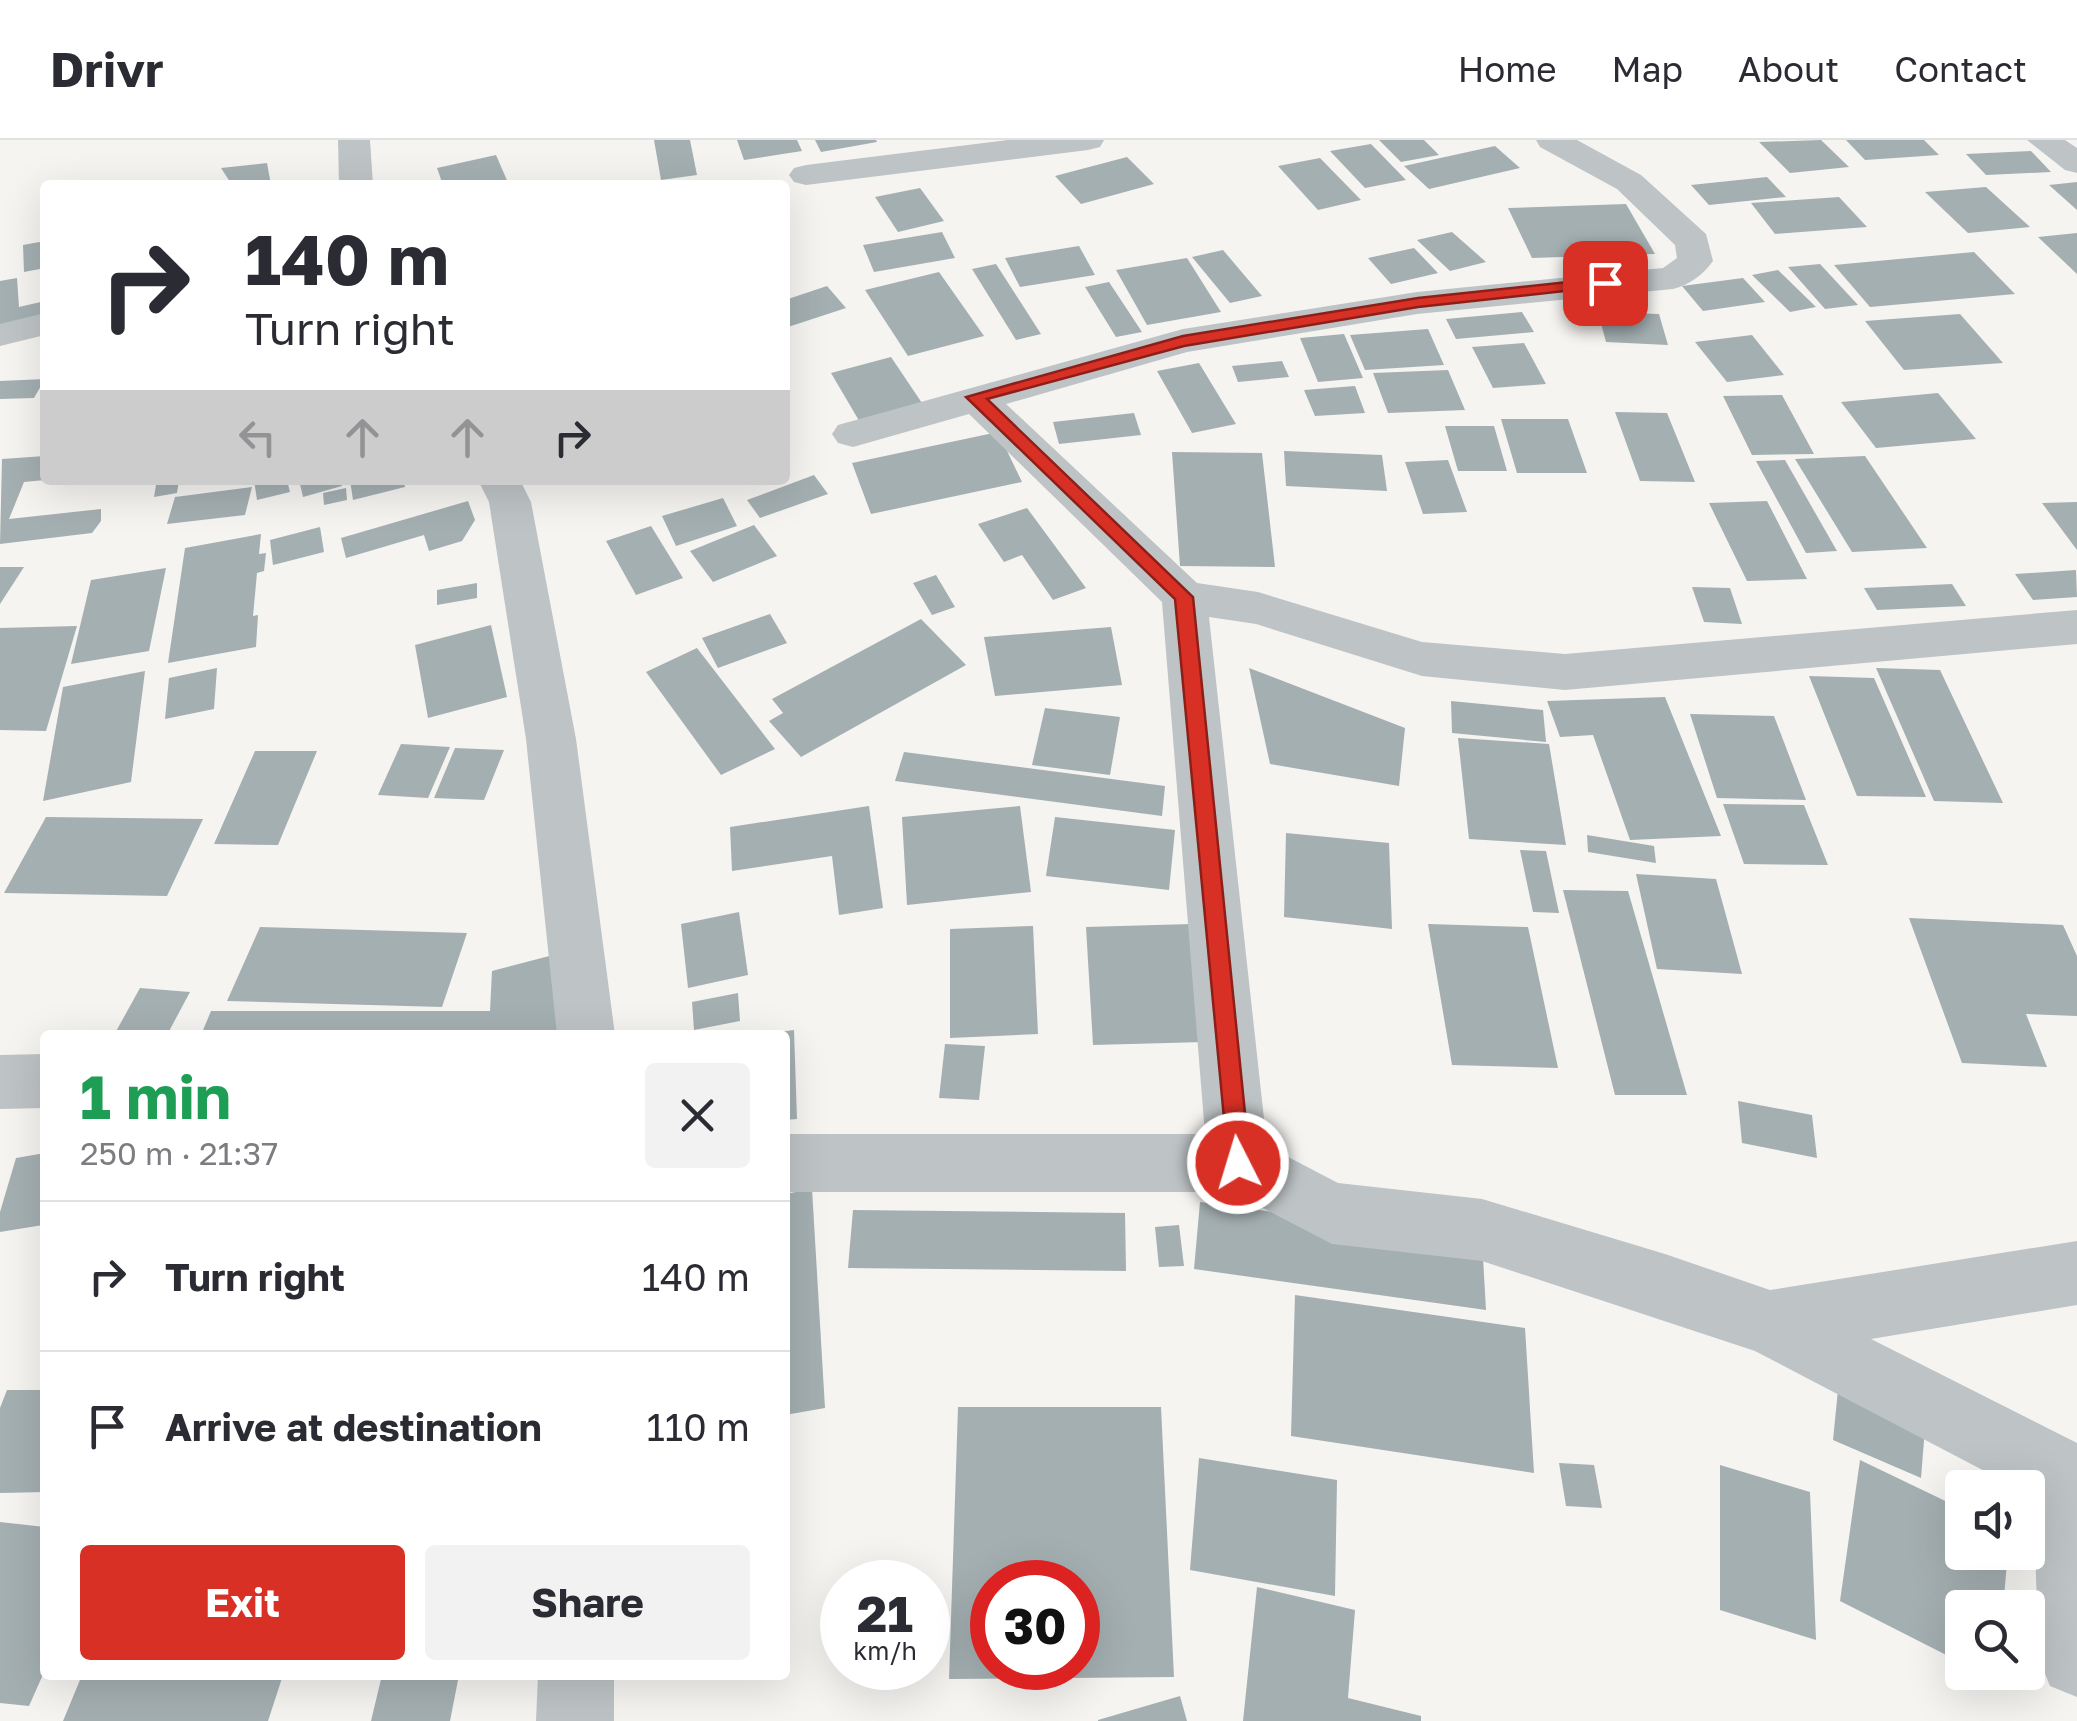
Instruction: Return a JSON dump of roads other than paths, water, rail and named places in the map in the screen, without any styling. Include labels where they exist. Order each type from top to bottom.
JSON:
[{"type":"street","points":[[354,140],[356,180]]},
{"type":"street","points":[[806,175],[1088,140]]},
{"type":"street","points":[[853,434],[1183,341],[1418,303],[1673,278],[1695,261],[1693,242],[1629,182],[1552,140]]},
{"type":"street","points":[[2042,140],[2077,163]]},
{"type":"street","points":[[0,335],[40,325]]},
{"type":"street","points":[[975,397],[1184,597],[1258,608],[1422,659],[1565,672],[2077,627]]},
{"type":"street","points":[[502,485],[510,502],[551,739],[585,1030]]},
{"type":"street","points":[[1184,597],[1238,1163]]},
{"type":"street","points":[[0,1082],[40,1081]]},
{"type":"street","points":[[790,1162],[1238,1163],[1332,1213],[1482,1230],[1666,1286],[1770,1323],[2072,1479],[2077,1659]]},
{"type":"street","points":[[1770,1323],[2077,1273]]},
{"type":"street","points":[[575,1721],[576,1680]]}]
